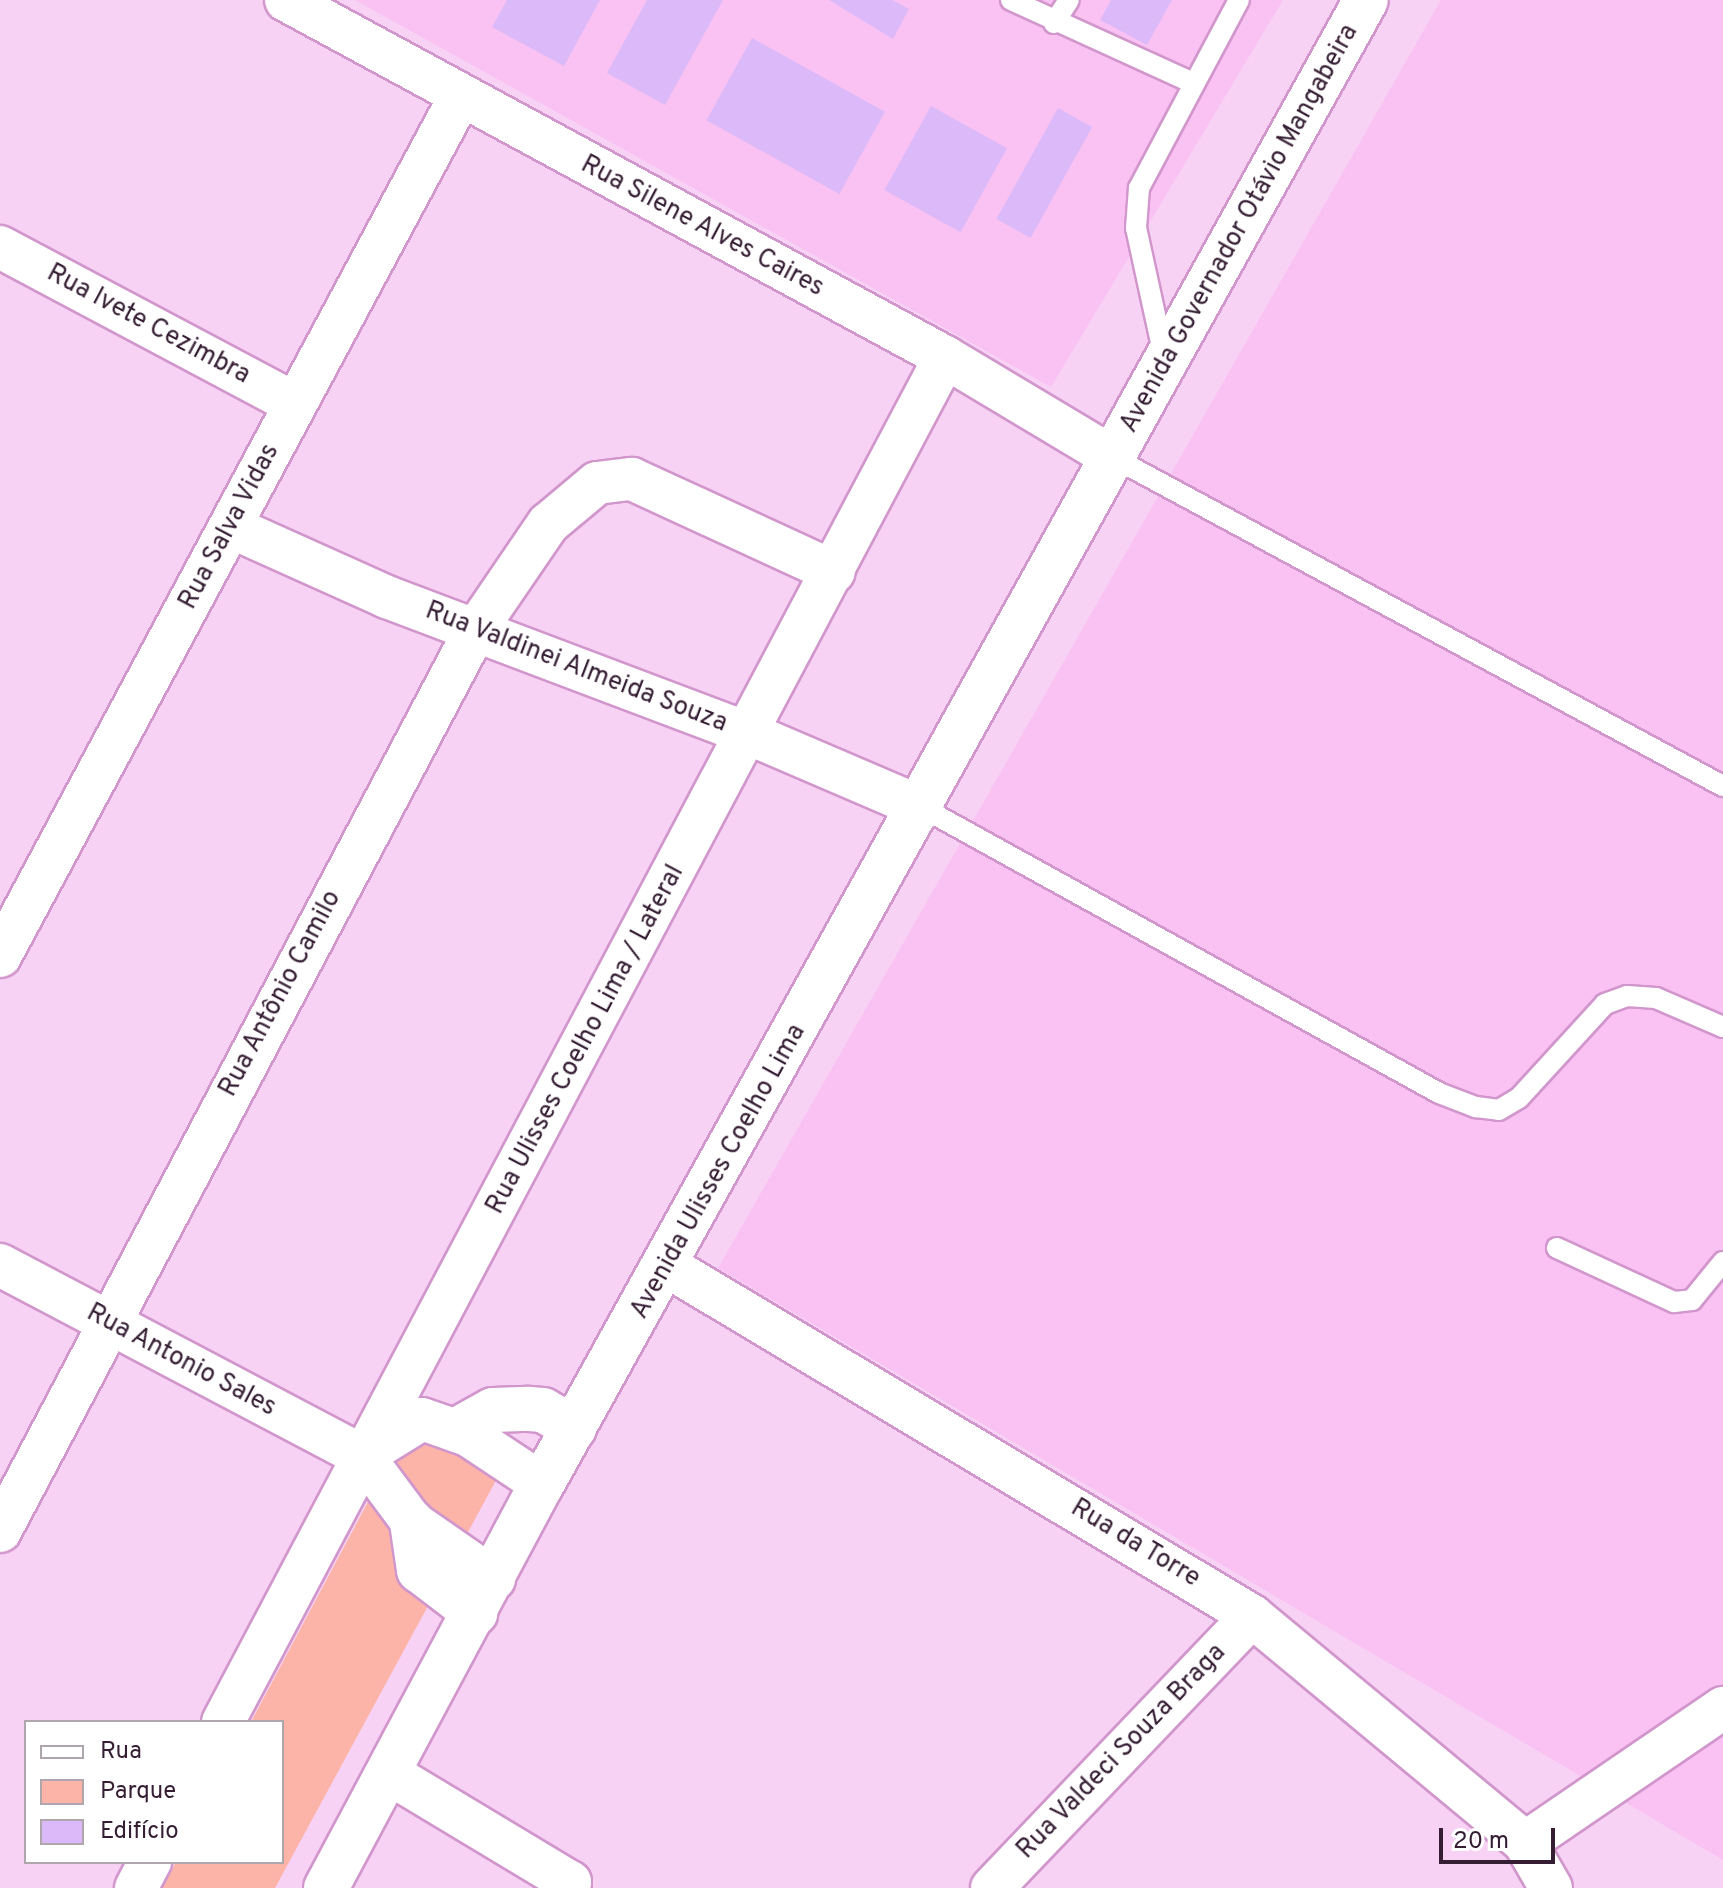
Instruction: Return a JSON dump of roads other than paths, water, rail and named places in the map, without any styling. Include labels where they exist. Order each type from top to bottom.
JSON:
[{"type":"main road","name":"Avenida Governador Otávio Mangabeira","points":[[1114,458],[1366,0]]},
{"type":"main road","name":"Avenida Ulisses Coelho Lima","points":[[326,1888],[390,1774],[542,1484],[923,808],[1114,458]]},
{"type":"main road","points":[[457,1430],[493,1410],[529,1409],[543,1410],[574,1428]]},
{"type":"main road","points":[[412,1522],[419,1570],[484,1596]]},
{"type":"street","name":"Rua Silene Alves Caires","points":[[286,0],[460,97],[945,357],[1114,458]]},
{"type":"street","name":"Rua Salva Vidas","points":[[0,956],[460,97]]},
{"type":"street","name":"Rua Ivete Cezimbra","points":[[1,249],[295,404]]},
{"type":"street","name":"Rua Ulisses Coelho Lima / Lateral","points":[[224,1720],[750,734],[945,357]]},
{"type":"street","name":"Rua Antônio Camilo","points":[[0,1531],[106,1322],[475,631],[548,524],[597,483],[632,479],[834,572]]},
{"type":"street","name":"Rua Valdinei Almeida Souza","points":[[231,527],[475,631],[750,734],[923,808]]},
{"type":"street","name":"Rua Antonio Sales","points":[[0,1265],[363,1456]]},
{"type":"street","name":"Rua da Torre","points":[[667,1266],[1252,1616],[1525,1843],[1551,1888]]},
{"type":"street","points":[[412,1522],[363,1456],[422,1419],[457,1430],[542,1484]]},
{"type":"street","name":"Rua Valdeci Souza Braga","points":[[992,1888],[1252,1616]]},
{"type":"street","points":[[1525,1843],[1723,1708]]},
{"type":"street","points":[[390,1774],[568,1885]]},
{"type":"street","points":[[136,1888],[149,1864]]},
{"type":"lane","points":[[1011,0],[1054,23],[1191,82]]},
{"type":"lane","points":[[1054,23],[1069,0]]},
{"type":"lane","points":[[1166,364],[1136,228],[1139,188],[1191,82],[1239,0]]},
{"type":"lane","points":[[1114,458],[1723,786]]},
{"type":"lane","points":[[923,808],[1439,1093],[1476,1107],[1499,1110],[1519,1098],[1605,1004],[1627,996],[1656,998],[1723,1027]]},
{"type":"lane","points":[[1557,1248],[1674,1302],[1692,1300],[1723,1262]]}]
